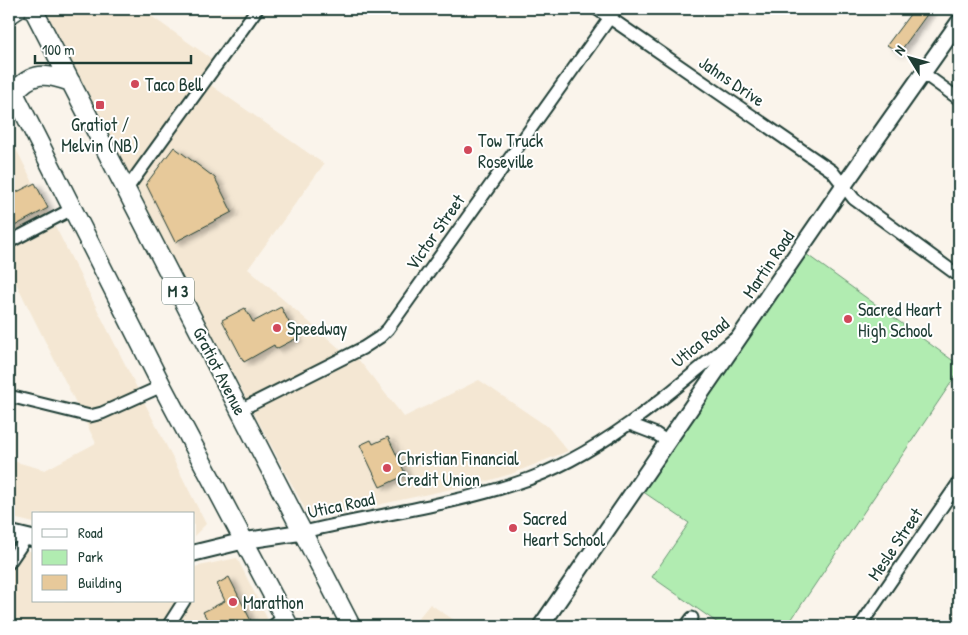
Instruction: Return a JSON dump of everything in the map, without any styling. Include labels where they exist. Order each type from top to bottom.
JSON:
[{"type":"main road","points":[[9,15],[18,9]]},
{"type":"main road","name":"Gratiot Avenue","points":[[33,9],[351,626]]},
{"type":"main road","points":[[71,82],[56,76],[36,76],[12,88],[282,623]]},
{"type":"street","points":[[126,190],[257,9]]},
{"type":"street","name":"Jahns Drive","points":[[597,9],[613,13],[832,171],[854,199],[959,276]]},
{"type":"street","name":"Victor Street","points":[[240,410],[363,348],[380,337],[388,329],[613,13]]},
{"type":"street","name":"Martin Road","points":[[541,626],[844,185],[959,22]]},
{"type":"street","points":[[923,73],[959,99]]},
{"type":"street","points":[[9,242],[72,209]]},
{"type":"street","name":"Utica Road","points":[[195,553],[242,541],[303,532],[471,496],[518,483],[565,463],[630,424],[747,328]]},
{"type":"street","points":[[9,396],[90,416],[102,413],[162,386]]},
{"type":"street","points":[[630,424],[656,434],[668,442]]},
{"type":"street","name":"Mesle Street","points":[[860,626],[959,482]]},
{"type":"street","points":[[9,533],[30,538],[9,563]]},
{"type":"street","points":[[168,626],[183,602]]},
{"type":"shaded area","points":[[45,9],[156,9],[151,16],[212,59],[199,77],[324,164],[248,269],[339,348],[345,359],[354,354],[404,417],[479,380],[548,427],[568,451],[511,474],[484,482],[317,518],[308,515],[212,334]]},
{"type":"shaded area","points":[[9,135],[206,524],[195,535],[195,512],[32,512],[32,523],[9,517],[9,460],[45,470],[96,443],[9,269]]},
{"type":"shaded area","points":[[9,546],[32,552],[32,602],[195,602],[195,567],[237,558],[271,626],[9,626]]},
{"type":"shaded area","points":[[430,604],[463,626],[412,626]]},
{"type":"green space","points":[[806,254],[959,365],[959,371],[787,626],[722,626],[652,577],[689,523],[642,491]]},
{"type":"building","points":[[914,9],[931,9],[899,53],[887,45]]},
{"type":"building","points":[[174,147],[215,178],[232,212],[175,242],[146,184]]},
{"type":"building","points":[[35,183],[48,208],[9,229],[9,196]]},
{"type":"building","points":[[281,307],[297,338],[276,349],[274,345],[244,362],[222,320],[245,308],[253,322]]},
{"type":"building","name":"Christian Financial Credit Union","points":[[388,437],[406,475],[380,487],[360,445],[371,440],[373,444]]},
{"type":"building","points":[[229,577],[251,621],[241,626],[211,626],[203,612],[225,601],[217,584]]},
{"type":"place","name":"Taco Bell","points":[[135,84]]},
{"type":"place","name":"Gratiot / Melvin (NB)","points":[[100,105]]},
{"type":"place","name":"Tow Truck Roseville","points":[[468,150]]},
{"type":"place","name":"Sacred Heart High School","points":[[848,319]]},
{"type":"place","name":"Speedway","points":[[277,328]]},
{"type":"place","name":"Christian Financial Credit Union","points":[[387,468]]},
{"type":"place","name":"Sacred Heart School","points":[[513,528]]},
{"type":"place","name":"Marathon","points":[[233,602]]}]
